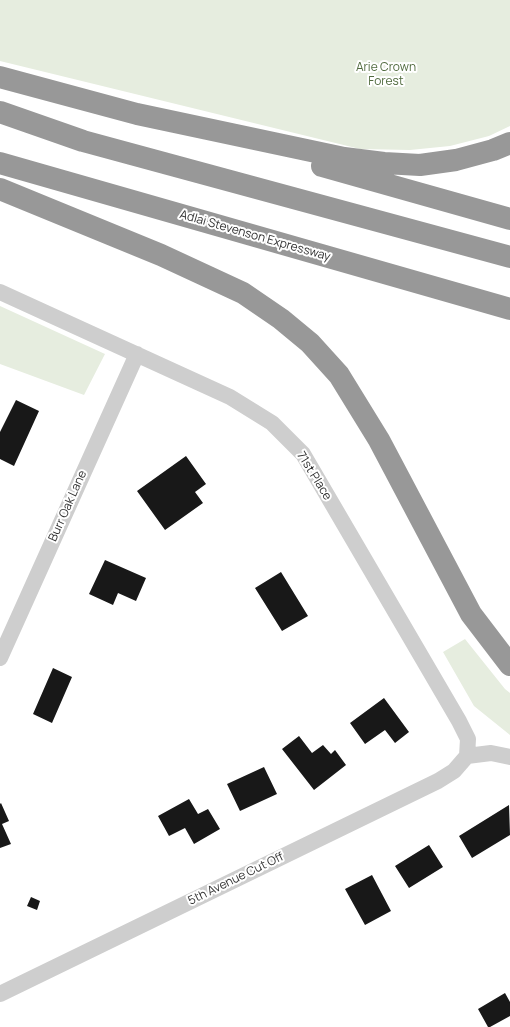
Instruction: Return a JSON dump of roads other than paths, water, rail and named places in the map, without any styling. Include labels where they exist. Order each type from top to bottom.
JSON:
[{"type":"highway","points":[[0,77],[510,219]]},
{"type":"highway","points":[[0,112],[83,141],[510,257]]},
{"type":"highway","points":[[137,114],[344,158],[384,163],[420,165],[456,160],[493,150],[510,143]]},
{"type":"highway","name":"Adlai Stevenson Expressway","points":[[0,163],[510,309]]},
{"type":"highway","points":[[0,189],[161,255],[243,293],[281,319],[310,343],[339,375],[379,440],[471,614],[510,666]]},
{"type":"street","name":"71st Place","points":[[0,292],[230,397],[272,423],[302,454],[459,720],[468,739],[467,756]]},
{"type":"street","name":"Burr Oak Lane","points":[[0,658],[137,354]]},
{"type":"street","points":[[467,756],[491,753],[510,757]]},
{"type":"street","name":"5th Avenue Cut Off","points":[[0,994],[438,781],[454,770],[467,756]]},
{"type":"park label","name":"Arie Crown Forest","points":[[386,75]]}]
